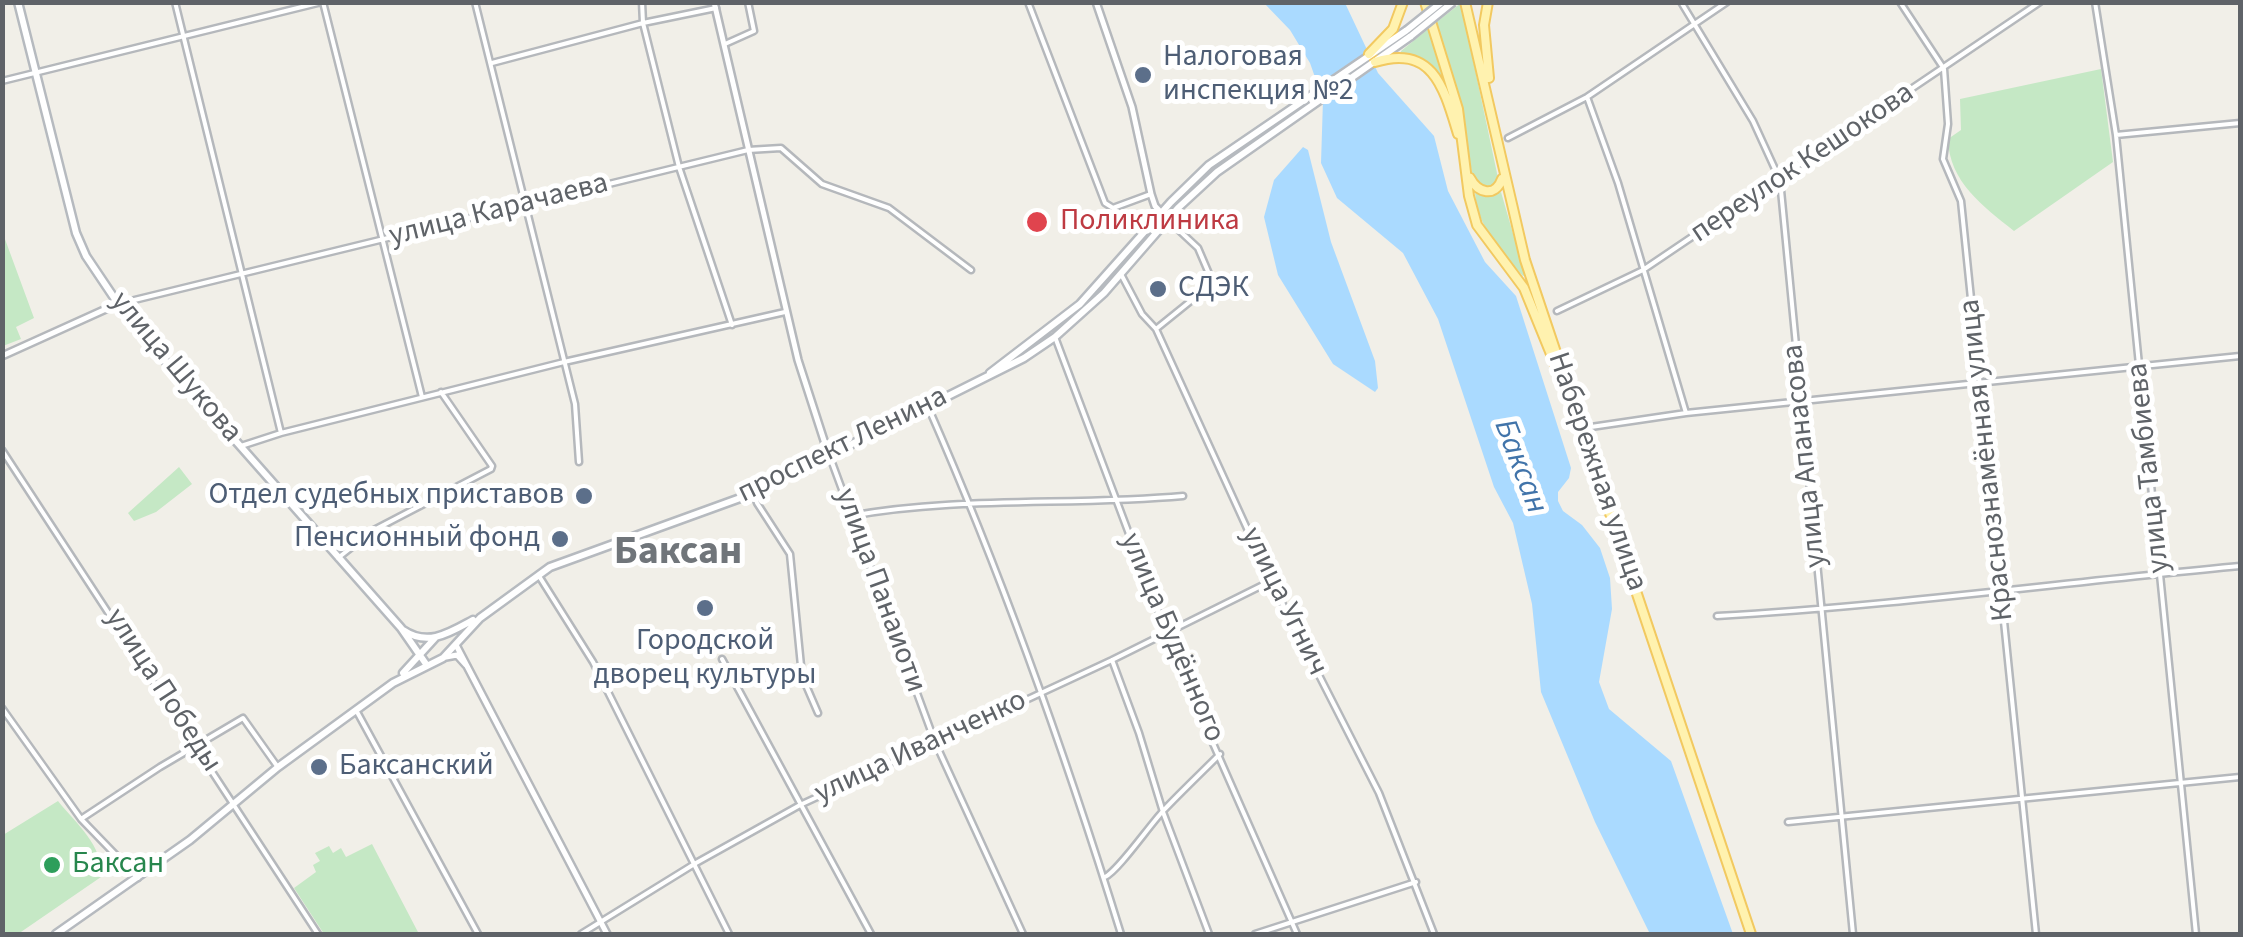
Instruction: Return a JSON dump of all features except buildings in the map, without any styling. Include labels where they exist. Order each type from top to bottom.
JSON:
[{"type":"main road","name":"улица Шукова","points":[[18,2],[76,233],[86,256],[117,304],[402,629],[416,658],[428,664]]},
{"type":"main road","points":[[1165,217],[1210,165],[1313,92],[1372,58],[1394,29],[1403,2]]},
{"type":"main road","points":[[1424,2],[1458,109],[1477,225],[1524,288],[1571,399]]},
{"type":"main road","points":[[1409,33],[1442,2]]},
{"type":"main road","points":[[1165,217],[1217,172],[1453,2]]},
{"type":"main road","name":"Набережная улица","points":[[1465,2],[1490,98],[1520,243],[1751,934]]},
{"type":"main road","points":[[1488,2],[1484,25],[1490,98]]},
{"type":"main road","points":[[1372,58],[1401,56],[1427,67],[1442,88],[1463,151]]},
{"type":"main road","points":[[1465,164],[1474,185],[1483,192],[1496,189],[1503,172]]},
{"type":"main road","name":"проспект Ленина","points":[[480,618],[538,576],[572,558],[754,493],[989,374],[1008,368],[1055,336],[1121,274],[1165,217]]},
{"type":"main road","name":"проспект Ленина","points":[[989,374],[1080,304],[1165,217]]},
{"type":"main road","points":[[402,629],[419,639],[440,636],[480,618]]},
{"type":"main road","points":[[56,934],[236,805],[278,768],[399,678],[444,658],[457,646],[463,632],[480,618]]},
{"type":"main road","points":[[440,636],[452,638],[457,646]]},
{"type":"main road","points":[[399,678],[440,636]]},
{"type":"street","points":[[174,2],[281,433]]},
{"type":"street","points":[[2,81],[323,2],[422,398]]},
{"type":"street","points":[[476,2],[575,404],[579,462]]},
{"type":"street","points":[[642,2],[643,23],[679,167],[732,324]]},
{"type":"street","points":[[724,44],[754,31],[748,2]]},
{"type":"street","points":[[1028,2],[1105,203],[1114,208],[1151,194]]},
{"type":"street","points":[[1096,2],[1132,107],[1151,194],[1165,217],[1198,248],[1213,283],[1156,330]]},
{"type":"street","name":"улица Апанасова","points":[[1681,2],[1753,121],[1780,180],[1852,934]]},
{"type":"street","points":[[1508,138],[1587,98],[1727,2]]},
{"type":"street","name":"Краснознамённая улица","points":[[1900,2],[1944,69],[1948,124],[1943,158],[1961,202],[2036,934]]},
{"type":"street","name":"переулок Кешокова","points":[[1557,311],[1644,270],[2040,2]]},
{"type":"street","name":"улица Тамбиева","points":[[2095,2],[2116,135],[2196,934]]},
{"type":"street","points":[[490,63],[715,5]]},
{"type":"street","name":"улица Панаиоти","points":[[715,5],[811,407],[935,742],[1023,934]]},
{"type":"street","points":[[1587,98],[1618,183],[1686,413]]},
{"type":"street","points":[[2116,135],[2240,124]]},
{"type":"street","name":"улица Карачаева","points":[[2,356],[117,304],[748,150],[781,148],[822,184],[890,208],[971,270]]},
{"type":"street","name":"улица Угнич","points":[[1121,274],[1142,314],[1156,330],[1271,581],[1379,793],[1434,934]]},
{"type":"street","points":[[241,446],[441,392],[786,312]]},
{"type":"street","name":"улица Будённого","points":[[1055,336],[1166,634],[1297,934]]},
{"type":"street","points":[[1591,427],[1686,413],[2240,356]]},
{"type":"street","points":[[338,558],[372,532],[491,470],[492,466],[441,392]]},
{"type":"street","points":[[928,405],[972,505],[1041,692],[1121,934]]},
{"type":"street","name":"улица Победы","points":[[2,450],[318,934]]},
{"type":"street","points":[[754,493],[757,504],[790,554],[802,676],[818,713]]},
{"type":"street","points":[[850,516],[891,508],[1114,502],[1183,496]]},
{"type":"street","points":[[1717,616],[1820,610],[2240,566]]},
{"type":"street","points":[[538,576],[593,662],[729,934]]},
{"type":"street","name":"улица Иванченко","points":[[581,934],[800,806],[1271,581]]},
{"type":"street","points":[[457,646],[607,934]]},
{"type":"street","points":[[444,658],[456,655],[473,675]]},
{"type":"street","points":[[722,659],[871,934]]},
{"type":"street","points":[[1112,660],[1209,934]]},
{"type":"street","points":[[2,708],[81,819],[138,878]]},
{"type":"street","points":[[356,710],[478,934]]},
{"type":"street","points":[[81,819],[243,718],[278,768]]},
{"type":"street","points":[[1104,877],[1115,871],[1163,812],[1220,754]]},
{"type":"street","points":[[1788,822],[2240,777]]},
{"type":"street","points":[[1255,934],[1416,882]]},
{"type":"green space","points":[[1461,3],[1498,178],[1492,189],[1479,188],[1473,178],[1459,102],[1434,24]]},
{"type":"green space","points":[[1428,29],[1456,113],[1427,69],[1401,54]]},
{"type":"green space","points":[[2101,69],[2113,162],[2014,231],[1970,192],[1954,168],[1948,139],[1961,130],[1960,99]]},
{"type":"green space","points":[[1501,192],[1523,276],[1492,238],[1477,206],[1475,193],[1488,197]]},
{"type":"green space","points":[[2,231],[34,318],[16,327],[21,339],[3,346]]},
{"type":"green space","points":[[179,467],[192,484],[156,512],[134,521],[128,513]]},
{"type":"green space","name":"Баксан","points":[[58,801],[93,845],[101,877],[18,934],[3,934],[3,835]]},
{"type":"green space","points":[[372,844],[419,934],[324,934],[294,888],[316,872],[313,865],[320,861],[315,853],[329,846],[333,853],[341,848],[346,857]]},
{"type":"water","points":[[1264,3],[1345,3],[1378,73],[1434,136],[1448,191],[1485,262],[1516,296],[1571,468],[1569,478],[1558,492],[1558,501],[1600,548],[1610,578],[1612,609],[1599,682],[1609,709],[1671,761],[1733,934],[1650,934],[1595,822],[1541,692],[1532,604],[1513,523],[1494,487],[1438,319],[1403,253],[1337,198],[1321,163],[1323,100],[1310,63],[1290,30]]},
{"type":"water","points":[[1303,147],[1308,150],[1331,242],[1375,361],[1375,392],[1333,364],[1278,275],[1264,217],[1274,180]]},
{"type":"place","name":"Налоговая инспекция №2","points":[[1143,75]]},
{"type":"place","name":"Поликлиника","points":[[1037,222]]},
{"type":"place","name":"СДЭК","points":[[1158,289]]},
{"type":"place","name":"Отдел судебных приставов","points":[[584,496]]},
{"type":"place","name":"Пенсионный фонд","points":[[560,539]]},
{"type":"place","name":"Городской дворец культуры","points":[[705,608]]},
{"type":"place","name":"Баксанский","points":[[319,767]]},
{"type":"place","name":"Баксан","points":[[52,865]]},
{"type":"district","name":"Баксан","points":[[678,554]]}]
